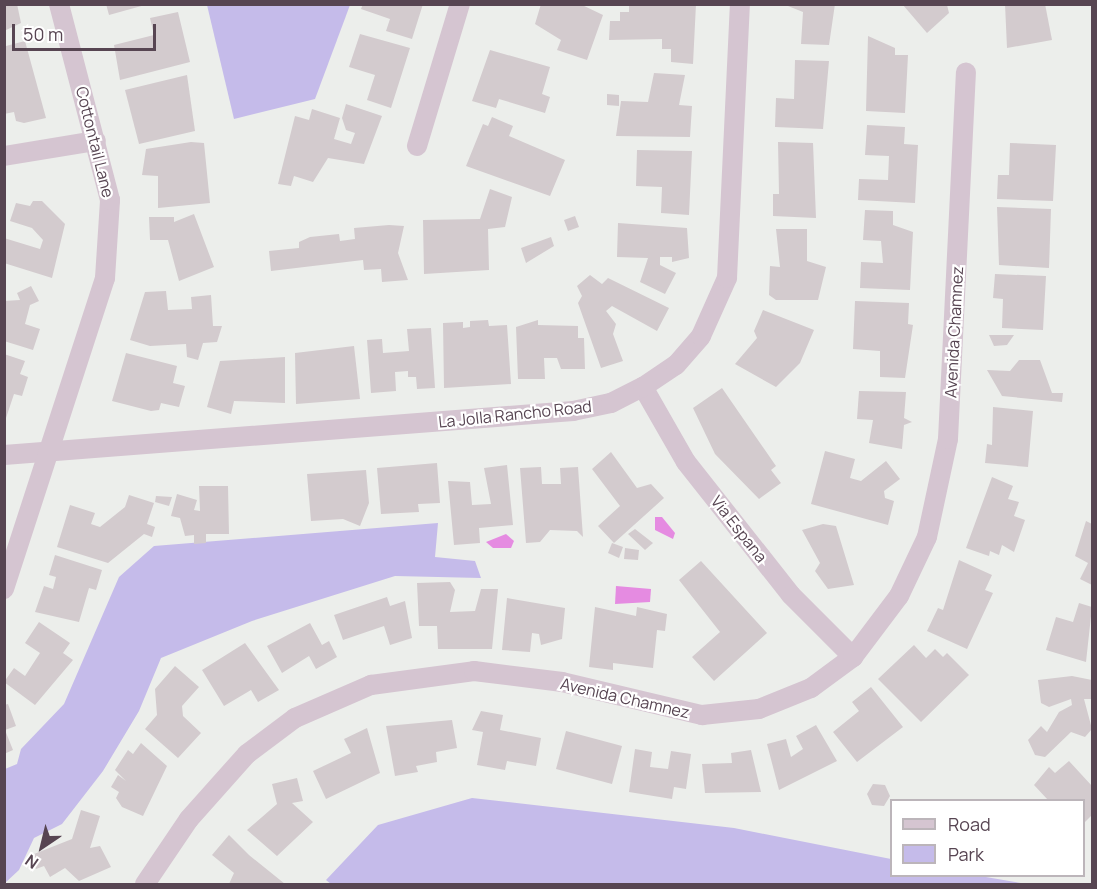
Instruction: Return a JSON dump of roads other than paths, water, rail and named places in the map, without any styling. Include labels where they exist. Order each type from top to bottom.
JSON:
[{"type":"street","name":"Cottontail Lane","points":[[4,589],[105,278],[110,200],[59,4]]},
{"type":"street","points":[[417,146],[460,4]]},
{"type":"street","name":"La Jolla Rancho Road","points":[[4,456],[573,411],[611,403],[643,387],[676,365],[701,336],[727,278],[740,4]]},
{"type":"street","name":"Avenida Chamnez","points":[[145,885],[189,819],[247,754],[295,718],[371,685],[474,671],[562,682],[702,716],[759,709],[811,688],[853,657],[898,596],[927,537],[948,439],[966,72]]},
{"type":"street","points":[[4,156],[96,141]]},
{"type":"street","name":"Via Espana","points":[[643,387],[686,462],[791,595],[853,657]]}]
